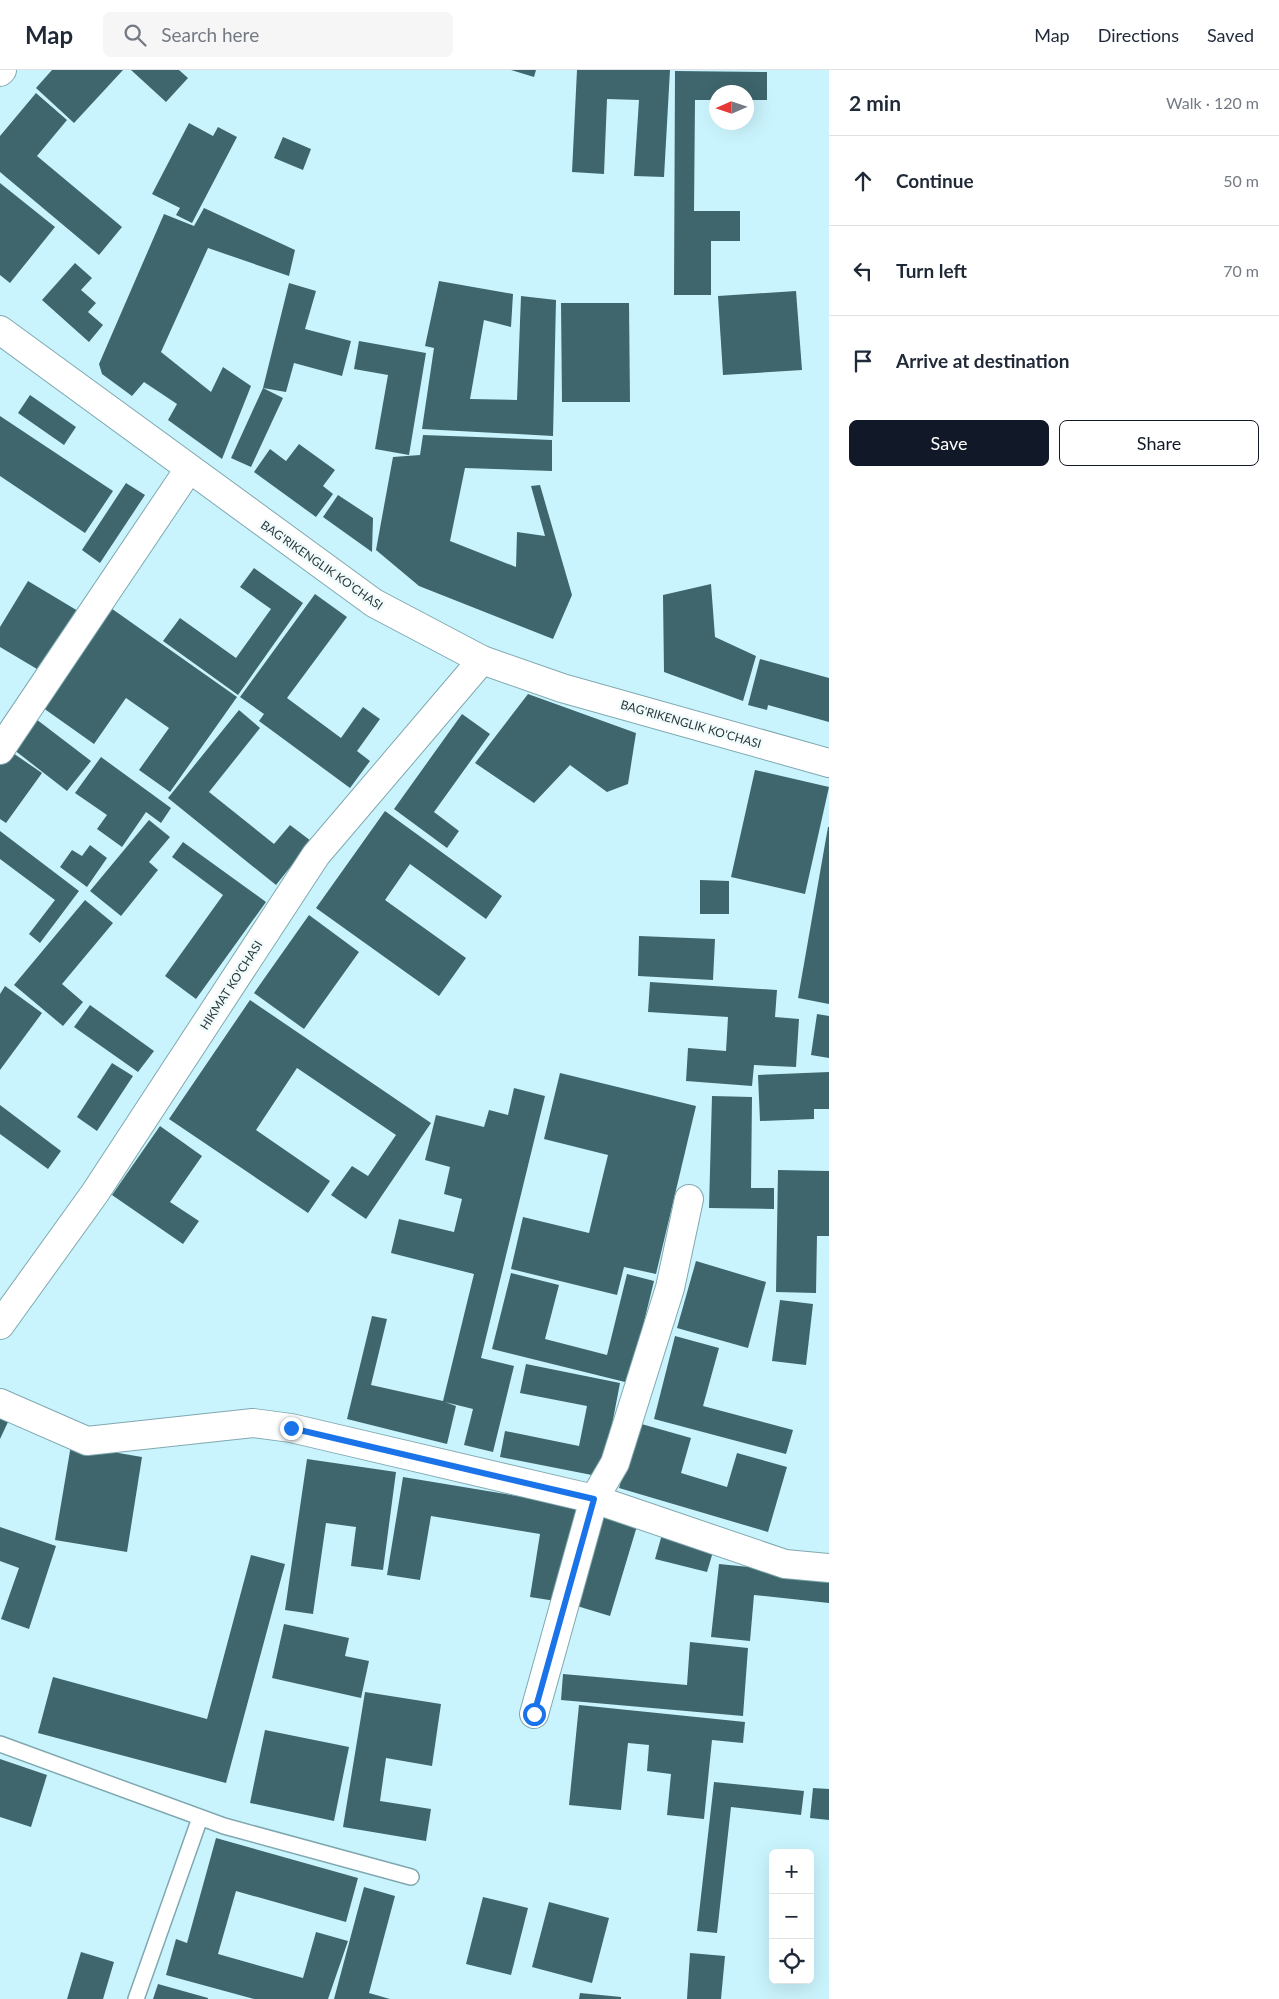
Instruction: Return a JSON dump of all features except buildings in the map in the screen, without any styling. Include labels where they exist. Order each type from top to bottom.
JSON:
[{"type":"street","name":"BAG'RIKENGLIK KO'CHASI","points":[[0,330],[374,603],[482,660],[562,688],[829,762]]},
{"type":"street","points":[[0,750],[189,469]]},
{"type":"street","name":"HIKMAT KO'CHASI","points":[[0,1325],[95,1193],[316,855],[482,660]]},
{"type":"street","points":[[534,1714],[594,1499],[615,1463],[670,1288],[690,1199]]},
{"type":"street","points":[[0,1403],[87,1441],[253,1423],[316,1433],[594,1499],[785,1564],[829,1568]]},
{"type":"lane","points":[[0,1744],[224,1826],[411,1877]]},
{"type":"lane","points":[[136,1999],[200,1818]]},
{"type":"route","points":[[291,1428],[594,1499],[534,1714]]}]
